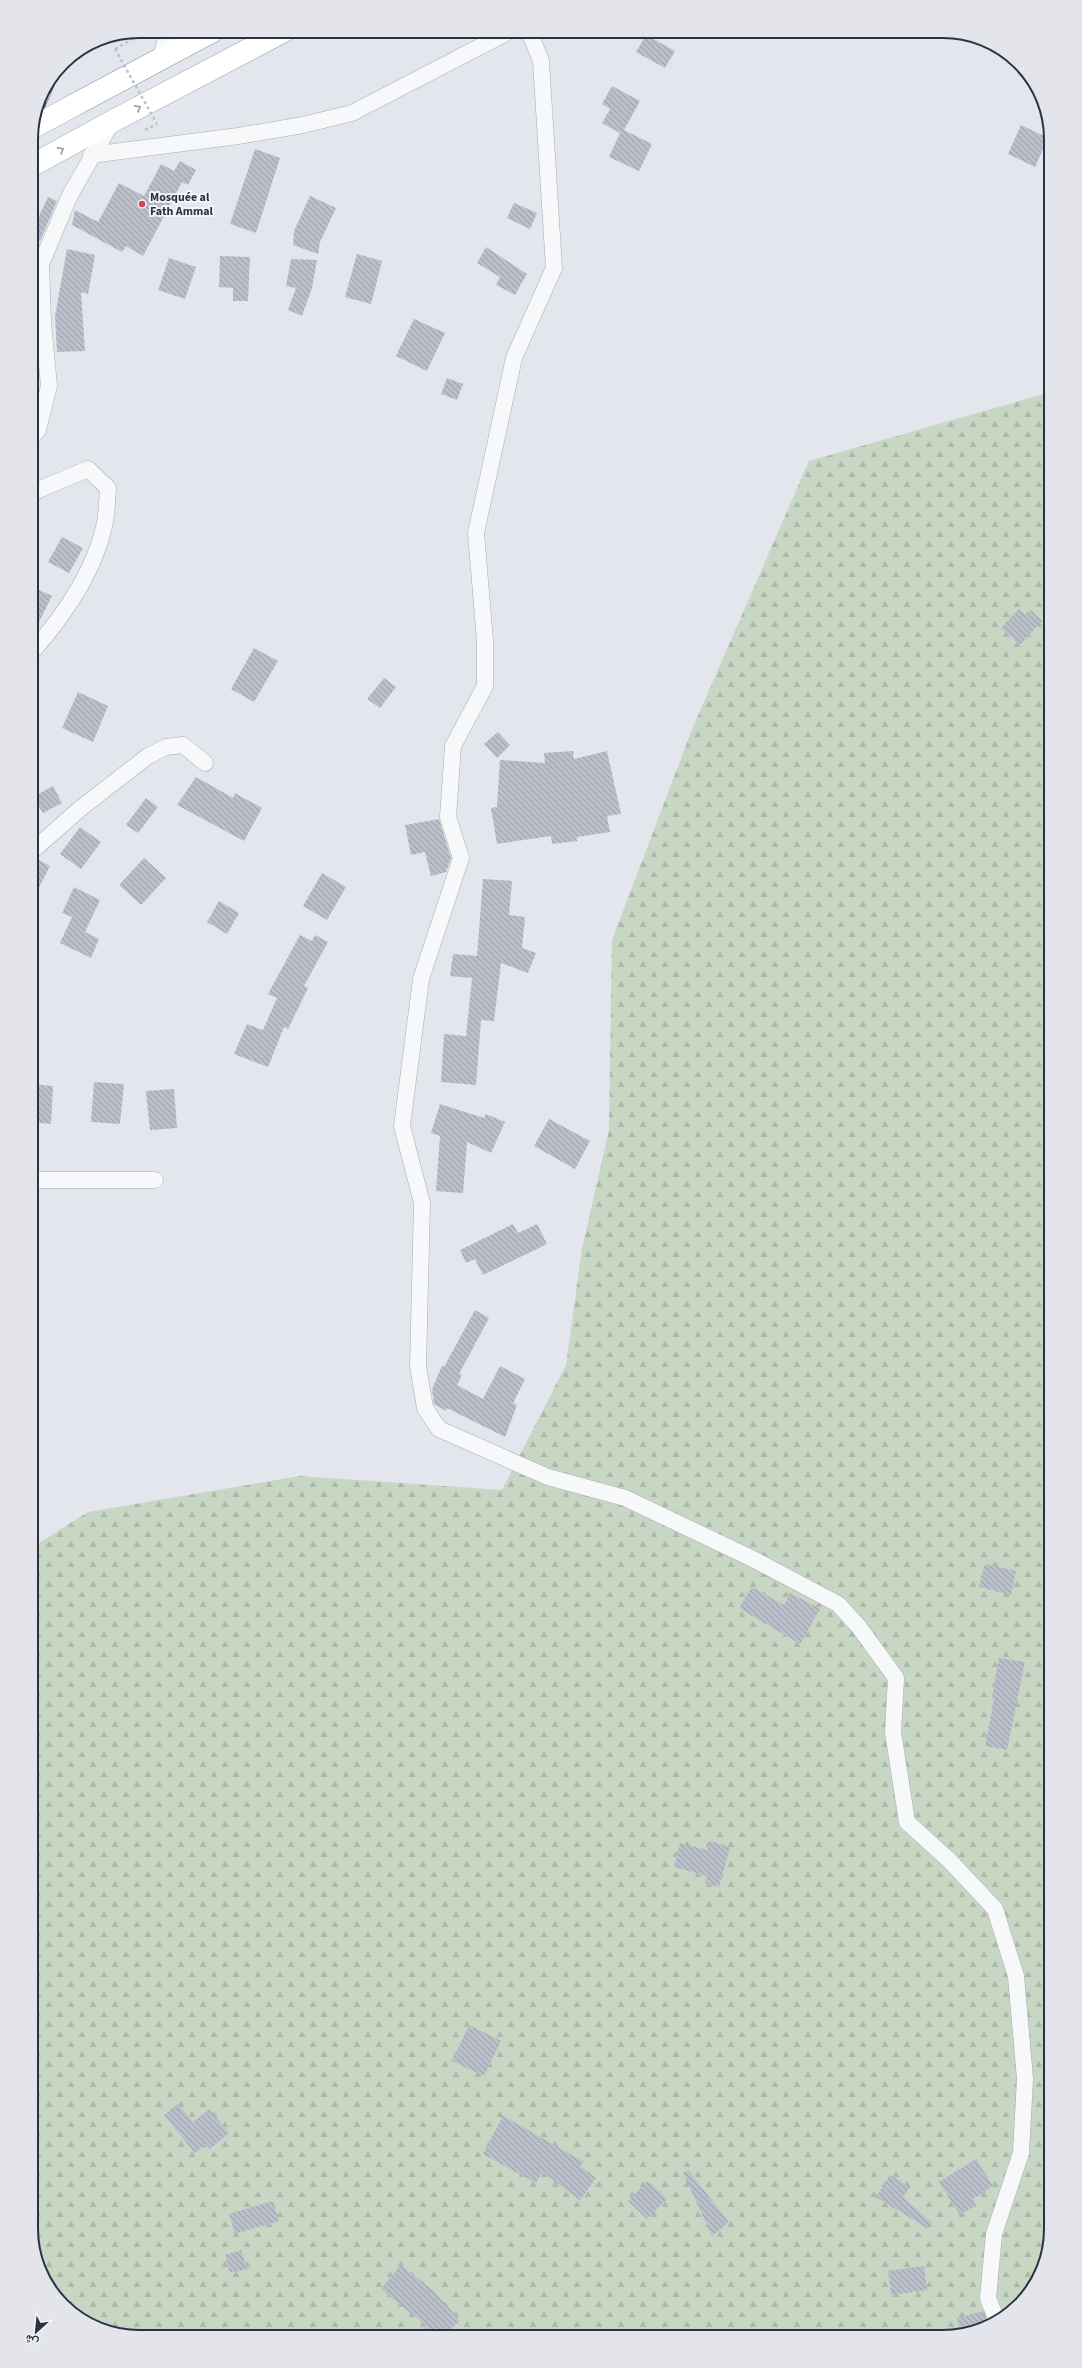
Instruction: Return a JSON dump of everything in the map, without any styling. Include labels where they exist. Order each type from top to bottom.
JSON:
[{"type":"highway","points":[[39,124],[200,38]]},
{"type":"highway","points":[[38,162],[271,38]]},
{"type":"street","points":[[162,58],[166,38]]},
{"type":"street","points":[[91,155],[238,136],[303,125],[352,113],[497,38]]},
{"type":"street","points":[[533,38],[541,61],[554,268],[514,358],[476,532],[485,640],[485,686],[453,746],[448,817],[461,858],[421,979],[402,1126],[422,1203],[418,1366],[425,1408],[439,1429],[548,1477],[625,1498],[753,1560],[838,1604],[859,1627],[896,1678],[893,1732],[907,1822],[949,1860],[995,1909],[1016,1976],[1025,2079],[1024,2108],[1021,2153],[994,2234],[988,2298],[995,2316]]},
{"type":"street","points":[[38,430],[49,386],[43,322],[41,264],[70,195],[91,155],[113,121]]},
{"type":"street","points":[[38,490],[88,469],[108,488],[105,527],[87,575],[53,628],[38,645]]},
{"type":"street","points":[[38,846],[81,808],[148,756],[166,747],[183,745],[206,764]]},
{"type":"street","points":[[38,1180],[155,1180]]},
{"type":"path","points":[[133,38],[115,49],[157,124]]},
{"type":"green space","points":[[1044,394],[1044,2236],[1039,2262],[1034,2274],[1019,2296],[994,2317],[969,2327],[943,2330],[132,2330],[106,2325],[88,2317],[63,2296],[48,2274],[43,2262],[39,2243],[38,1544],[88,1512],[300,1476],[502,1490],[566,1365],[582,1249],[609,1130],[612,940],[693,727],[809,461]]},
{"type":"building","points":[[644,38],[651,38],[675,51],[665,68],[636,52]]},
{"type":"building","points":[[612,86],[640,101],[624,130],[652,144],[639,171],[609,157],[620,133],[602,123],[610,109],[602,104]]},
{"type":"building","points":[[1021,125],[1044,136],[1044,147],[1035,167],[1008,154]]},
{"type":"building","points":[[255,149],[280,158],[256,233],[230,224]]},
{"type":"building","name":"Mosquée al Fath Ammal","points":[[180,161],[196,170],[188,185],[182,182],[143,256],[126,246],[122,252],[72,225],[75,210],[98,222],[119,183],[144,196],[161,164],[174,171]]},
{"type":"building","points":[[310,196],[336,208],[320,242],[318,254],[293,245],[294,231]]},
{"type":"building","points":[[48,197],[57,201],[40,241],[38,240],[38,218]]},
{"type":"building","points":[[514,203],[537,213],[530,229],[507,218]]},
{"type":"building","points":[[486,247],[527,274],[515,295],[496,285],[500,277],[477,263]]},
{"type":"building","points":[[67,249],[95,255],[88,294],[81,292],[85,351],[57,352],[55,316]]},
{"type":"building","points":[[357,254],[382,261],[371,304],[345,297]]},
{"type":"building","points":[[220,256],[250,257],[248,301],[233,301],[233,288],[219,287]]},
{"type":"building","points":[[169,258],[196,267],[185,299],[158,290]]},
{"type":"building","points":[[291,259],[317,260],[312,288],[302,316],[288,310],[296,288],[286,286]]},
{"type":"building","points":[[414,319],[445,333],[427,371],[396,356]]},
{"type":"building","points":[[447,378],[463,384],[457,400],[441,394]]},
{"type":"building","points":[[62,537],[83,548],[69,573],[48,562]]},
{"type":"building","points":[[38,589],[52,596],[38,624]]},
{"type":"building","points":[[1019,609],[1026,615],[1031,610],[1042,621],[1020,645],[1001,628]]},
{"type":"building","points":[[254,648],[278,661],[254,702],[231,689]]},
{"type":"building","points":[[384,678],[396,687],[380,708],[367,699]]},
{"type":"building","points":[[78,692],[108,706],[93,742],[62,728]]},
{"type":"building","points":[[498,732],[510,745],[497,758],[484,744]]},
{"type":"building","points":[[573,751],[574,759],[607,751],[621,814],[607,816],[610,832],[577,837],[577,841],[552,844],[551,836],[497,844],[491,808],[497,807],[500,760],[545,763],[544,753]]},
{"type":"building","points":[[196,777],[233,798],[235,793],[262,808],[244,841],[177,805]]},
{"type":"building","points":[[53,786],[62,803],[43,813],[38,805],[38,794]]},
{"type":"building","points":[[146,798],[158,807],[138,833],[126,825]]},
{"type":"building","points":[[439,819],[451,858],[446,872],[431,876],[425,852],[411,855],[405,825]]},
{"type":"building","points":[[80,827],[101,842],[81,869],[60,854]]},
{"type":"building","points":[[144,858],[166,878],[141,905],[119,885]]},
{"type":"building","points":[[38,860],[50,866],[38,889]]},
{"type":"building","points":[[322,873],[346,887],[327,920],[303,906]]},
{"type":"building","points":[[483,879],[512,881],[509,915],[525,917],[522,948],[536,953],[528,973],[501,963],[494,1021],[481,1020],[476,1085],[441,1082],[444,1034],[466,1036],[472,978],[450,976],[453,954],[477,956]]},
{"type":"building","points":[[74,887],[100,900],[85,932],[99,939],[91,958],[60,943],[72,917],[62,913]]},
{"type":"building","points":[[219,901],[239,913],[227,934],[207,922]]},
{"type":"building","points":[[300,935],[312,941],[315,935],[328,942],[304,986],[308,988],[288,1029],[284,1027],[268,1067],[234,1054],[247,1024],[263,1030],[277,998],[268,994]]},
{"type":"building","points":[[94,1082],[124,1084],[120,1124],[91,1122]]},
{"type":"building","points":[[38,1085],[53,1086],[51,1124],[38,1123]]},
{"type":"building","points":[[174,1089],[177,1128],[150,1130],[146,1091]]},
{"type":"building","points":[[440,1104],[484,1118],[486,1114],[505,1122],[491,1153],[467,1142],[463,1193],[436,1191],[440,1136],[431,1133]]},
{"type":"building","points":[[549,1119],[590,1141],[575,1169],[534,1146]]},
{"type":"building","points":[[513,1224],[518,1233],[537,1224],[547,1244],[483,1275],[475,1259],[466,1263],[460,1250]]},
{"type":"building","points":[[475,1310],[489,1318],[459,1374],[462,1375],[457,1385],[483,1399],[500,1366],[525,1379],[513,1403],[517,1405],[505,1437],[447,1408],[446,1411],[434,1404],[432,1389],[442,1366],[444,1367]]},
{"type":"building","points":[[985,1564],[1016,1571],[1011,1595],[979,1587]]},
{"type":"building","points":[[752,1587],[784,1605],[790,1593],[820,1609],[800,1644],[739,1608]]},
{"type":"building","points":[[999,1658],[1025,1662],[1007,1750],[985,1746],[994,1699],[992,1698]]},
{"type":"building","points":[[710,1841],[730,1847],[719,1887],[705,1883],[707,1876],[674,1867],[680,1843],[707,1850]]},
{"type":"building","points":[[469,2025],[501,2041],[484,2076],[452,2061]]},
{"type":"building","points":[[178,2104],[193,2122],[209,2109],[229,2133],[210,2149],[206,2144],[195,2153],[164,2115]]},
{"type":"building","points":[[503,2116],[584,2162],[580,2166],[596,2178],[580,2200],[542,2172],[536,2183],[483,2154]]},
{"type":"building","points":[[976,2159],[993,2186],[973,2199],[976,2205],[960,2215],[939,2182]]},
{"type":"building","points":[[688,2170],[729,2222],[712,2236],[683,2173]]},
{"type":"building","points":[[890,2175],[910,2187],[903,2197],[932,2223],[928,2229],[876,2197]]},
{"type":"building","points":[[648,2181],[667,2199],[647,2219],[628,2201]]},
{"type":"building","points":[[273,2201],[279,2221],[235,2234],[229,2214]]},
{"type":"building","points":[[241,2250],[247,2269],[230,2273],[225,2255]]},
{"type":"building","points":[[401,2265],[435,2292],[460,2321],[450,2330],[424,2330],[428,2327],[381,2289]]},
{"type":"building","points":[[924,2266],[927,2290],[891,2295],[888,2271]]},
{"type":"building","points":[[983,2311],[987,2320],[976,2325],[960,2329],[957,2318]]},
{"type":"railway","points":[[49,92],[51,88]]},
{"type":"place","name":"Mosquée al Fath Ammal","points":[[142,204]]}]
